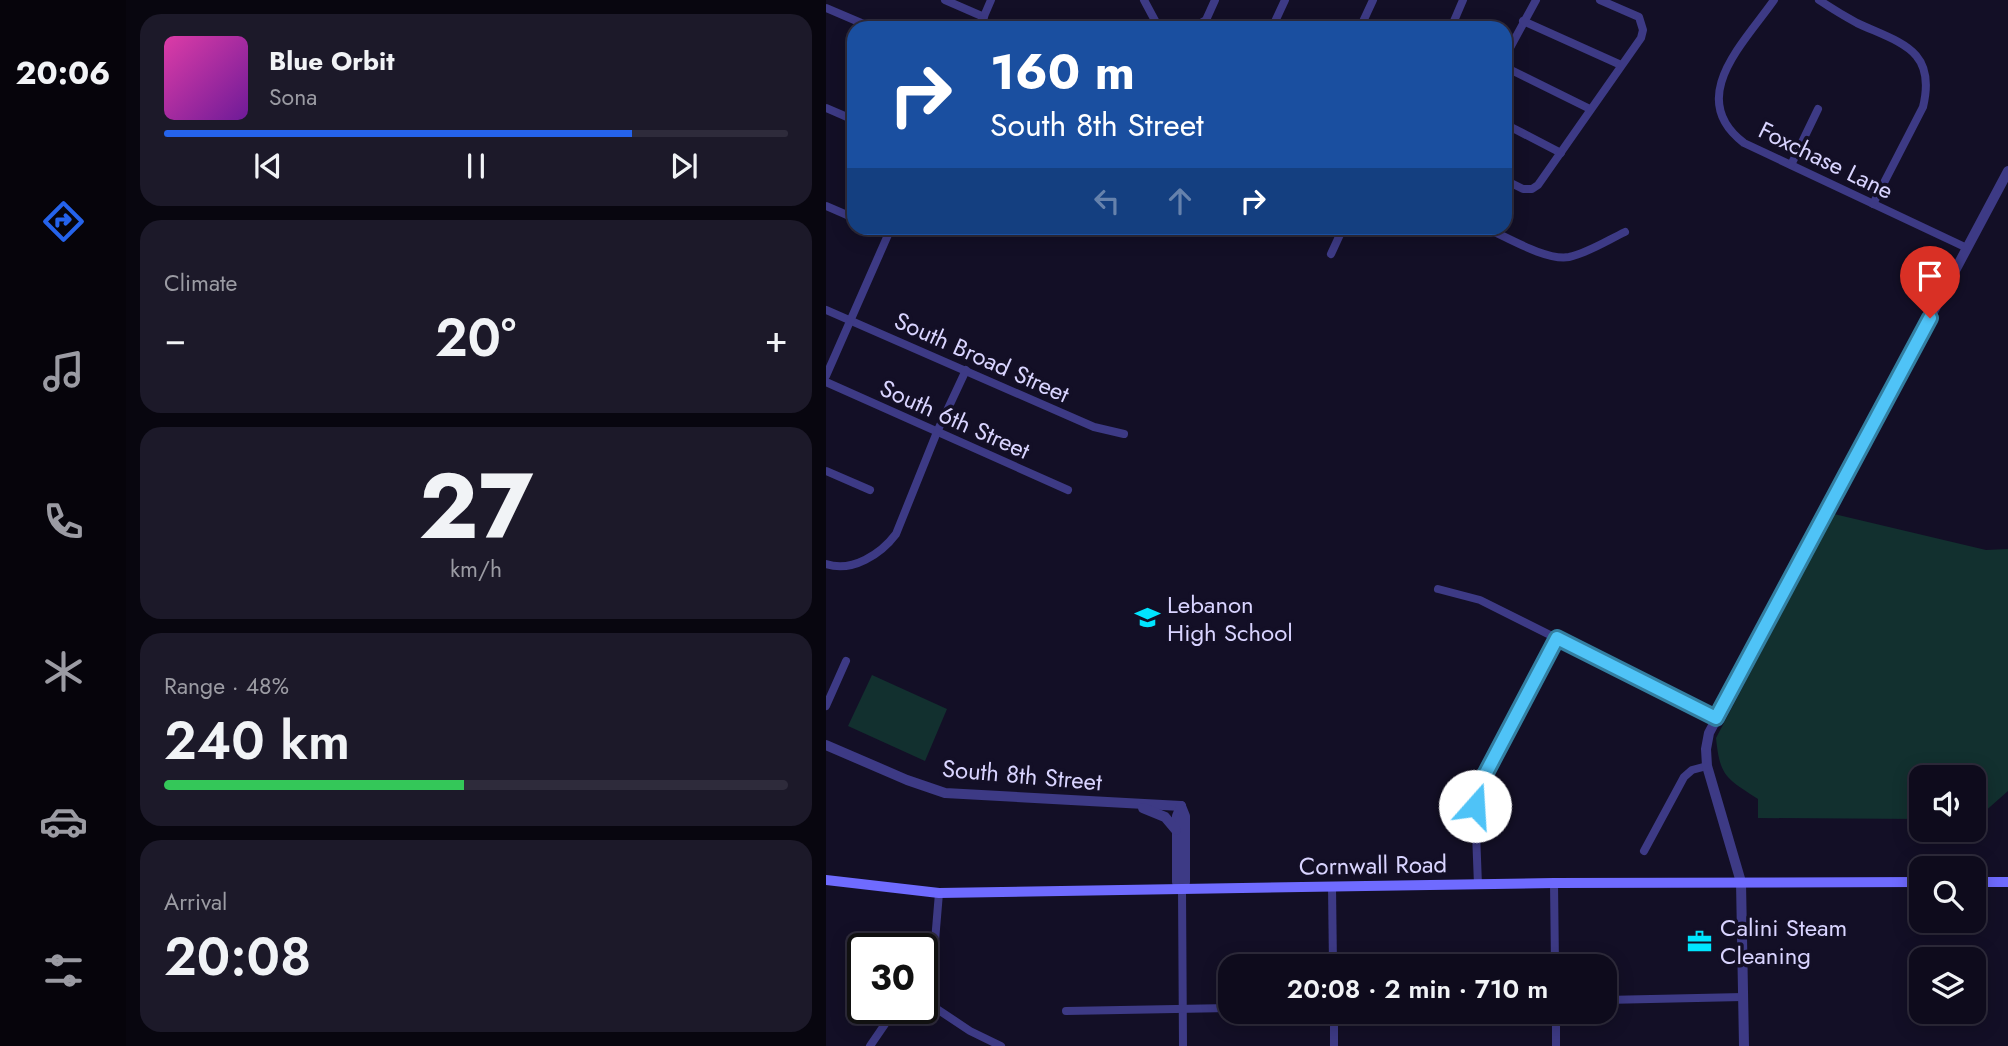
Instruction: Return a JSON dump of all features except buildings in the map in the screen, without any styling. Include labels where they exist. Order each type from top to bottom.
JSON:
[{"type":"main road","name":"Cornwall Road","points":[[826,880],[939,892],[1554,883],[1909,882]]},
{"type":"main road","points":[[1986,882],[2008,882]]},
{"type":"street","points":[[945,0],[984,17]]},
{"type":"street","points":[[982,21],[991,0]]},
{"type":"street","points":[[1144,0],[1154,21]]},
{"type":"street","points":[[1203,21],[1215,0]]},
{"type":"street","points":[[1275,21],[1285,0]]},
{"type":"street","points":[[1363,21],[1373,0]]},
{"type":"street","points":[[1454,21],[1463,0]]},
{"type":"street","points":[[1512,43],[1536,0]]},
{"type":"street","points":[[1512,184],[1523,189],[1532,189],[1561,153],[1641,38],[1642,24],[1639,17],[1600,0]]},
{"type":"street","name":"Foxchase Lane","points":[[1774,0],[1727,65],[1719,85],[1718,108],[1728,131],[1744,143],[1967,248]]},
{"type":"street","points":[[1819,0],[1856,22],[1901,41],[1917,54],[1925,71],[1927,90],[1923,107],[1873,204]]},
{"type":"street","points":[[826,8],[857,21]]},
{"type":"street","points":[[1523,21],[1621,65]]},
{"type":"street","points":[[1512,70],[1590,109]]},
{"type":"street","points":[[826,108],[847,117]]},
{"type":"street","points":[[1791,165],[1818,109]]},
{"type":"street","points":[[1512,128],[1561,153]]},
{"type":"street","points":[[1744,1046],[1741,882],[1707,766],[1707,741],[1716,718],[2008,171]]},
{"type":"street","points":[[826,206],[847,215]]},
{"type":"street","points":[[1502,235],[1547,255],[1562,258],[1579,254],[1625,232]]},
{"type":"street","points":[[826,376],[888,235]]},
{"type":"street","points":[[1332,254],[1340,235]]},
{"type":"street","name":"South Broad Street","points":[[826,310],[1094,426],[1124,434]]},
{"type":"street","points":[[826,564],[838,567],[869,559],[887,546],[896,534],[937,432],[966,370]]},
{"type":"street","name":"South 6th Street","points":[[826,382],[1068,490]]},
{"type":"street","points":[[826,471],[870,490]]},
{"type":"street","points":[[1438,589],[1480,600],[1716,718]]},
{"type":"street","points":[[1478,884],[1475,806],[1478,788],[1557,638]]},
{"type":"street","points":[[826,706],[846,661]]},
{"type":"street","name":"South 8th Street","points":[[826,745],[907,780],[945,793],[1181,806]]},
{"type":"street","points":[[1644,852],[1684,777],[1692,770],[1707,766]]},
{"type":"street","points":[[1133,804],[1165,817],[1177,832]]},
{"type":"street","points":[[1181,806],[1177,816],[1177,882],[1182,890]]},
{"type":"street","points":[[1181,806],[1185,816],[1185,882],[1182,890],[1183,1046]]},
{"type":"street","points":[[1554,883],[1555,954]]},
{"type":"street","points":[[1332,887],[1333,954]]},
{"type":"street","points":[[936,933],[939,892]]},
{"type":"street","points":[[1617,1000],[1743,997]]},
{"type":"street","points":[[1066,1011],[1218,1008]]},
{"type":"street","points":[[938,1010],[970,1031],[1001,1046]]},
{"type":"street","points":[[870,1046],[885,1024]]},
{"type":"street","points":[[1334,1024],[1334,1046]]},
{"type":"street","points":[[1556,1024],[1556,1046]]},
{"type":"green space","points":[[1834,514],[1986,550],[2008,549],[2008,791],[1986,810],[1986,765],[1909,765],[1909,819],[1758,818],[1758,799],[1726,775],[1720,761],[1716,738]]},
{"type":"green space","points":[[872,675],[947,709],[925,761],[848,726]]},
{"type":"place","name":"Lebanon High School","points":[[1147,618]]},
{"type":"place","name":"Calini Steam Cleaning","points":[[1700,941]]},
{"type":"route","points":[[1475,806],[1478,788],[1557,638],[1716,718],[1930,318]]}]
